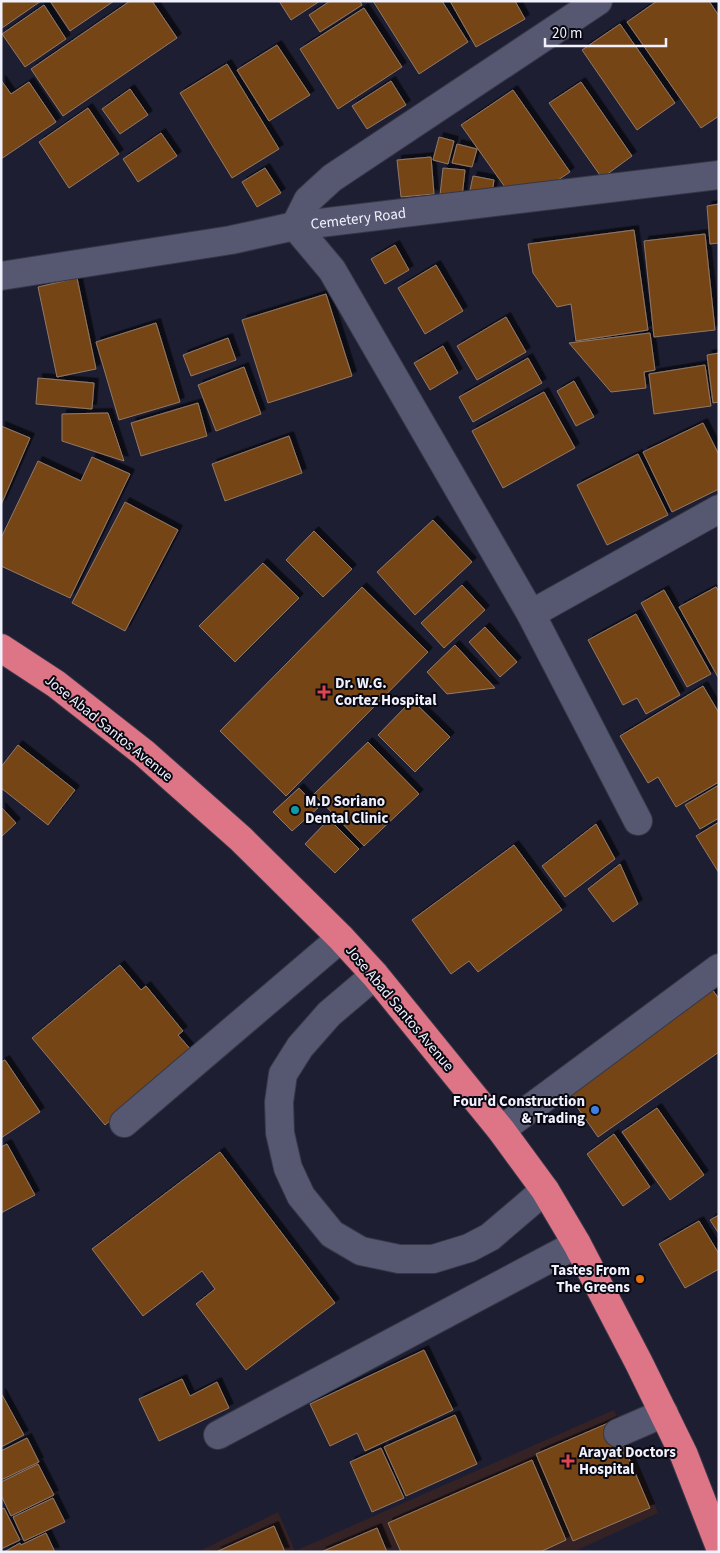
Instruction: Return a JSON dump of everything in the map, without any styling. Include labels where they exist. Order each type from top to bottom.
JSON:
[{"type":"highway","name":"Jose Abad Santos Avenue","points":[[1,648],[56,684],[144,753],[241,839],[376,975],[501,1130],[546,1190],[577,1244],[684,1455],[719,1545]]},
{"type":"street","points":[[598,1],[332,178],[308,200],[295,226],[332,270],[530,614],[638,821]]},
{"type":"street","name":"Cemetery Road","points":[[1,276],[231,240],[295,226],[719,175]]},
{"type":"street","points":[[530,614],[719,509]]},
{"type":"street","points":[[124,1123],[341,938]]},
{"type":"street","points":[[501,1130],[719,968]]},
{"type":"street","points":[[376,975],[328,1014],[300,1047],[283,1074],[280,1102],[280,1133],[288,1168],[301,1196],[332,1234],[361,1251],[399,1259],[433,1259],[469,1248],[490,1237],[546,1190]]},
{"type":"street","points":[[218,1435],[577,1244]]},
{"type":"street","points":[[618,1433],[664,1413]]},
{"type":"shaded area","name":"Arayat Doctors Hospital","points":[[614,1410],[658,1513],[573,1552],[198,1552],[278,1512],[295,1551]]},
{"type":"building","points":[[1,1],[41,1],[2,28]]},
{"type":"building","points":[[50,1],[114,1],[70,31]]},
{"type":"building","points":[[130,1],[152,1],[177,38],[63,116],[31,69]]},
{"type":"building","points":[[279,1],[320,1],[291,20]]},
{"type":"building","points":[[330,1],[360,1],[362,5],[320,32],[309,15]]},
{"type":"building","points":[[373,1],[442,1],[468,42],[419,74]]},
{"type":"building","points":[[450,1],[515,1],[525,19],[476,47]]},
{"type":"building","points":[[657,1],[709,1],[719,16],[719,116],[701,128],[627,22]]},
{"type":"building","points":[[44,5],[66,39],[25,67],[2,34]]},
{"type":"building","points":[[364,8],[402,67],[338,109],[300,49]]},
{"type":"building","points":[[620,24],[675,103],[637,130],[582,50]]},
{"type":"building","points":[[277,45],[310,95],[269,121],[237,70]]},
{"type":"building","points":[[227,64],[279,149],[232,178],[180,93]]},
{"type":"building","points":[[1,80],[11,94],[29,82],[56,122],[1,159]]},
{"type":"building","points":[[391,81],[406,105],[367,129],[352,106]]},
{"type":"building","points":[[581,82],[632,156],[602,178],[549,103]]},
{"type":"building","points":[[130,89],[148,115],[120,134],[102,109]]},
{"type":"building","points":[[513,90],[570,172],[555,182],[507,190],[461,125]]},
{"type":"building","points":[[88,108],[119,154],[69,188],[39,142]]},
{"type":"building","points":[[161,133],[177,156],[138,182],[123,159]]},
{"type":"building","points":[[439,137],[454,141],[448,164],[433,160]]},
{"type":"building","points":[[457,144],[477,149],[472,167],[452,163]]},
{"type":"building","points":[[431,157],[434,194],[401,197],[397,160]]},
{"type":"building","points":[[265,168],[281,193],[257,207],[242,182]]},
{"type":"building","points":[[443,168],[465,170],[462,197],[440,195]]},
{"type":"building","points":[[473,176],[494,180],[491,200],[469,195]]},
{"type":"building","points":[[719,204],[719,243],[710,244],[707,206]]},
{"type":"building","points":[[634,230],[648,330],[576,341],[571,304],[557,307],[533,273],[528,244]]},
{"type":"building","points":[[705,234],[715,330],[654,337],[644,241]]},
{"type":"building","points":[[395,245],[409,270],[385,284],[371,259]]},
{"type":"building","points":[[436,265],[463,311],[425,334],[398,288]]},
{"type":"building","points":[[77,278],[96,369],[57,377],[38,287]]},
{"type":"building","points":[[326,294],[352,376],[268,403],[242,320]]},
{"type":"building","points":[[506,317],[526,352],[477,380],[457,346]]},
{"type":"building","points":[[156,323],[180,402],[119,420],[96,342]]},
{"type":"building","points":[[650,333],[655,370],[644,372],[646,388],[611,392],[569,343]]},
{"type":"building","points":[[228,338],[236,360],[191,376],[183,355]]},
{"type":"building","points":[[443,346],[458,373],[430,390],[414,363]]},
{"type":"building","points":[[719,353],[719,402],[713,403],[707,355]]},
{"type":"building","points":[[528,358],[542,383],[473,422],[459,397]]},
{"type":"building","points":[[705,365],[711,406],[654,414],[649,374]]},
{"type":"building","points":[[244,367],[261,414],[216,431],[198,385]]},
{"type":"building","points":[[38,378],[94,383],[92,409],[36,404]]},
{"type":"building","points":[[574,381],[594,417],[576,426],[557,391]]},
{"type":"building","points":[[544,392],[575,448],[503,488],[472,431]]},
{"type":"building","points":[[198,403],[207,436],[141,456],[131,423]]},
{"type":"building","points":[[108,413],[124,461],[62,441],[62,414]]},
{"type":"building","points":[[703,423],[719,455],[719,489],[672,512],[643,452]]},
{"type":"building","points":[[1,426],[30,438],[1,505]]},
{"type":"building","points":[[289,436],[302,473],[225,501],[212,464]]},
{"type":"building","points":[[638,454],[668,515],[607,545],[577,485]]},
{"type":"building","points":[[92,457],[130,474],[70,598],[1,566],[1,538],[38,461],[81,481]]},
{"type":"building","points":[[125,502],[178,530],[125,631],[72,603]]},
{"type":"building","points":[[433,520],[472,562],[415,615],[377,572]]},
{"type":"building","points":[[314,531],[352,569],[323,597],[286,560]]},
{"type":"building","points":[[263,563],[299,598],[235,662],[199,626]]},
{"type":"building","points":[[462,585],[485,610],[444,648],[421,623]]},
{"type":"building","name":"Dr. W.G. Cortez Hospital","points":[[362,587],[428,652],[286,796],[220,731]]},
{"type":"building","points":[[716,587],[719,592],[719,679],[679,607]]},
{"type":"building","points":[[664,590],[711,674],[687,687],[641,603]]},
{"type":"building","points":[[636,614],[680,695],[646,714],[637,698],[623,705],[588,640]]},
{"type":"building","points":[[485,627],[517,662],[500,677],[469,642]]},
{"type":"building","points":[[455,645],[495,688],[447,694],[427,672]]},
{"type":"building","points":[[703,686],[719,713],[719,782],[676,807],[658,777],[648,783],[620,736]]},
{"type":"building","points":[[412,700],[450,737],[415,772],[378,735]]},
{"type":"building","points":[[368,742],[419,794],[364,846],[314,794]]},
{"type":"building","points":[[18,745],[75,790],[48,825],[1,788],[1,767]]},
{"type":"building","points":[[719,785],[719,818],[700,829],[685,805]]},
{"type":"building","name":"M.D Soriano Dental Clinic","points":[[299,788],[318,808],[292,831],[273,812]]},
{"type":"building","points":[[1,807],[16,823],[1,837]]},
{"type":"building","points":[[329,819],[359,849],[335,873],[305,844]]},
{"type":"building","points":[[719,822],[719,873],[696,836]]},
{"type":"building","points":[[596,824],[615,859],[565,897],[542,866]]},
{"type":"building","points":[[514,845],[562,910],[478,972],[469,961],[451,974],[412,920]]},
{"type":"building","points":[[620,864],[638,904],[613,922],[588,889]]},
{"type":"building","points":[[120,965],[141,990],[146,986],[183,1031],[178,1035],[192,1051],[105,1125],[32,1038]]},
{"type":"building","points":[[712,989],[719,999],[719,1052],[598,1137],[566,1091]]},
{"type":"building","points":[[5,1060],[40,1112],[1,1138],[1,1062]]},
{"type":"building","points":[[657,1108],[704,1175],[670,1200],[622,1132]]},
{"type":"building","points":[[614,1134],[650,1187],[623,1206],[587,1154]]},
{"type":"building","points":[[7,1144],[35,1195],[1,1213],[1,1147]]},
{"type":"building","points":[[220,1152],[335,1303],[246,1370],[196,1304],[215,1289],[202,1271],[143,1316],[92,1249]]},
{"type":"building","points":[[719,1215],[719,1234],[710,1220]]},
{"type":"building","points":[[699,1221],[719,1254],[719,1269],[685,1288],[659,1244]]},
{"type":"building","points":[[424,1350],[453,1410],[365,1451],[357,1433],[330,1446],[310,1404]]},
{"type":"building","points":[[182,1379],[190,1396],[217,1382],[229,1408],[159,1441],[139,1399]]},
{"type":"building","points":[[1,1393],[24,1435],[1,1447]]},
{"type":"building","points":[[455,1415],[477,1464],[406,1496],[384,1447]]},
{"type":"building","points":[[613,1421],[650,1508],[573,1541],[536,1454]]},
{"type":"building","points":[[27,1438],[39,1462],[1,1480],[1,1451]]},
{"type":"building","points":[[381,1448],[404,1498],[372,1512],[350,1462]]},
{"type":"building","points":[[532,1460],[566,1540],[540,1552],[401,1552],[388,1523]]},
{"type":"building","points":[[38,1464],[54,1495],[11,1516],[1,1495],[1,1482]]},
{"type":"building","points":[[53,1498],[65,1522],[24,1541],[13,1517]]},
{"type":"building","points":[[4,1508],[20,1540],[1,1549],[1,1509]]},
{"type":"building","points":[[274,1526],[285,1552],[216,1552]]},
{"type":"building","points":[[377,1528],[387,1552],[321,1552]]},
{"type":"building","points":[[46,1533],[55,1552],[4,1552],[20,1543],[21,1545]]},
{"type":"place","name":"Dr. W.G. Cortez Hospital","points":[[324,692]]},
{"type":"place","name":"M.D Soriano Dental Clinic","points":[[295,810]]},
{"type":"place","name":"Four'd Construction & Trading","points":[[595,1110]]},
{"type":"place","name":"Tastes From The Greens","points":[[640,1279]]},
{"type":"place","name":"Arayat Doctors Hospital","points":[[568,1461]]}]
